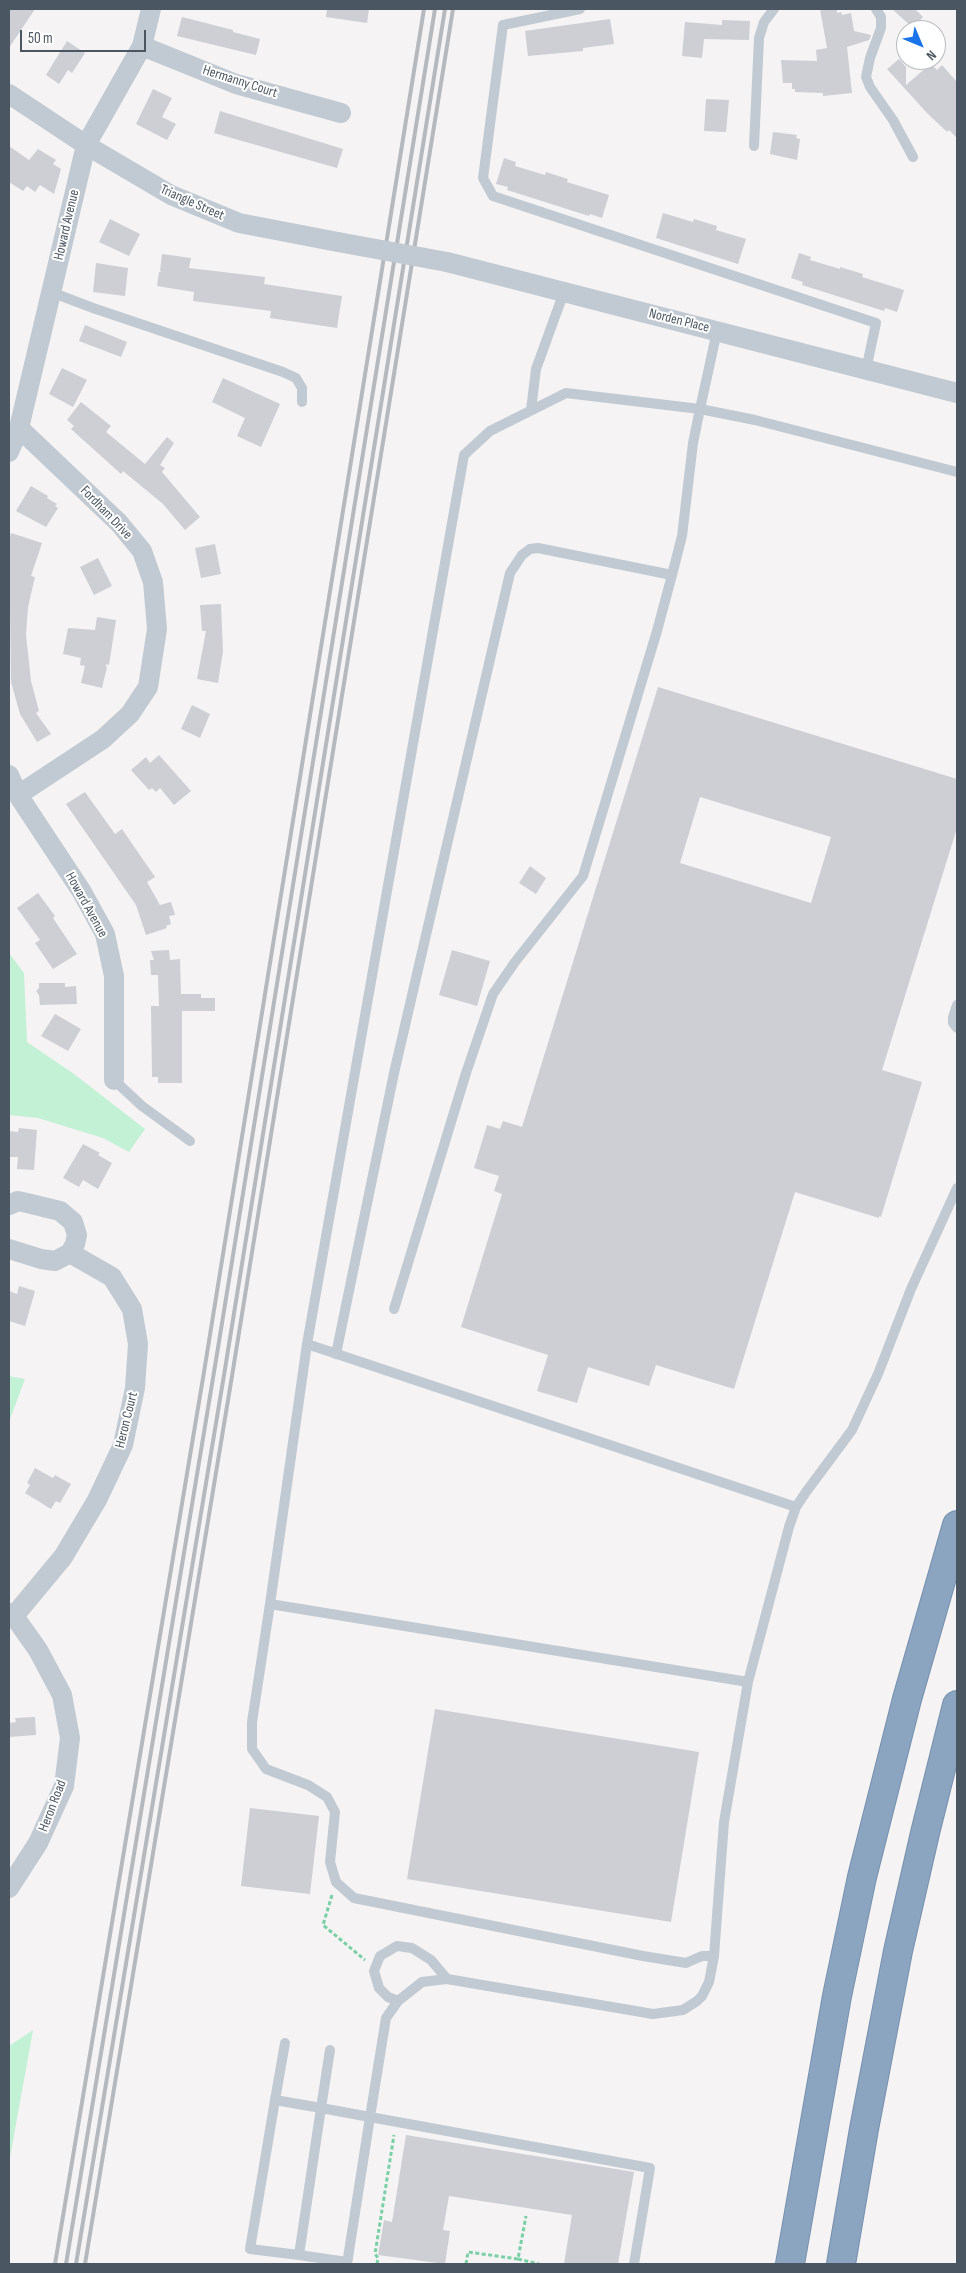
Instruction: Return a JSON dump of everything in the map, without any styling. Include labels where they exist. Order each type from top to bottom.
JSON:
[{"type":"highway","points":[[790,2264],[837,1996],[862,1877],[907,1699],[957,1525]]},
{"type":"highway","points":[[841,2264],[867,2112],[898,1951],[922,1842],[957,1706]]},
{"type":"street","name":"Howard Avenue","points":[[9,452],[19,428],[86,145],[142,46],[151,9]]},
{"type":"street","name":"Hermanny Court","points":[[142,46],[236,84],[341,113]]},
{"type":"street","name":"Triangle Street","points":[[9,94],[86,145],[171,195],[238,224],[399,254]]},
{"type":"street","name":"Norden Place","points":[[399,254],[447,262],[957,393]]},
{"type":"street","name":"Fordham Drive","points":[[18,795],[103,739],[130,714],[148,687],[157,629],[153,582],[142,551],[119,523],[19,428]]},
{"type":"street","name":"Howard Avenue","points":[[9,775],[18,795],[82,892],[105,934],[114,976],[114,1080]]},
{"type":"street","points":[[9,1205],[18,1201],[60,1212],[68,1216],[73,1222],[77,1235],[76,1244],[64,1258],[49,1261],[9,1249]]},
{"type":"street","name":"Heron Court","points":[[12,1615],[63,1557],[97,1500],[123,1445],[135,1388],[138,1344],[132,1309],[112,1277],[70,1253]]},
{"type":"street","name":"Heron Road","points":[[9,1888],[38,1843],[64,1786],[70,1738],[62,1696],[38,1650],[12,1615]]},
{"type":"lane","points":[[580,9],[503,25],[483,178],[493,196],[876,323],[866,370]]},
{"type":"lane","points":[[754,146],[759,38],[764,22],[774,9]]},
{"type":"lane","points":[[876,9],[881,16],[881,28],[870,58],[866,77],[870,87],[893,120],[912,157]]},
{"type":"lane","points":[[51,292],[217,351],[283,372],[296,378],[302,388],[302,402]]},
{"type":"lane","points":[[531,410],[536,369],[564,292]]},
{"type":"lane","points":[[394,1309],[463,1082],[493,994],[545,923],[583,876],[657,631],[682,536],[694,443],[717,331]]},
{"type":"lane","points":[[714,1956],[702,1956],[686,1962],[633,1954],[354,1898],[336,1882],[330,1862],[335,1812],[327,1797],[308,1785],[266,1769],[252,1749],[252,1722],[307,1344],[464,455],[490,431],[566,393],[700,409],[755,420],[957,472]]},
{"type":"lane","points":[[336,1354],[394,1073],[510,573],[522,555],[530,549],[538,548],[672,575]]},
{"type":"lane","points":[[957,1005],[953,1017],[953,1023],[957,1028]]},
{"type":"lane","points":[[114,1080],[142,1106],[190,1141]]},
{"type":"lane","points":[[286,2043],[250,2249],[347,2263],[386,2018],[398,2001],[422,1982],[447,1979],[663,2014],[682,2010],[697,2001],[709,1982],[714,1956],[724,1822],[748,1682],[796,1507],[852,1430],[878,1374],[911,1289],[957,1188]]},
{"type":"lane","points":[[307,1344],[796,1507]]},
{"type":"lane","points":[[270,1604],[748,1682]]},
{"type":"lane","points":[[398,2001],[388,1998],[379,1988],[374,1971],[380,1956],[396,1946],[412,1948],[431,1960],[447,1979]]},
{"type":"lane","points":[[299,2255],[330,2050]]},
{"type":"lane","points":[[275,2100],[650,2168],[634,2264]]},
{"type":"path","points":[[336,1882],[323,1925],[362,1957],[374,1971]]},
{"type":"path","points":[[377,2264],[375,2254],[396,2122]]},
{"type":"path","points":[[518,2259],[526,2216]]},
{"type":"path","points":[[466,2264],[468,2252],[539,2264]]},
{"type":"green space","points":[[9,953],[24,973],[27,1042],[74,1074],[145,1129],[129,1152],[103,1138],[38,1118],[9,1115]]},
{"type":"green space","points":[[9,1376],[25,1379],[9,1422]]},
{"type":"green space","points":[[33,2030],[9,2163],[9,2046]]},
{"type":"building","points":[[9,9],[35,9],[9,48]]},
{"type":"building","points":[[327,9],[369,9],[367,23],[326,17]]},
{"type":"building","points":[[820,9],[837,9],[837,13],[841,12],[842,15],[851,13],[854,31],[871,35],[869,40],[847,47],[852,93],[823,96],[823,93],[795,92],[795,89],[792,89],[792,83],[783,83],[781,60],[817,61],[816,50],[827,48]]},
{"type":"building","points":[[892,9],[915,9],[923,17],[920,20],[904,20]]},
{"type":"building","points":[[182,17],[260,39],[256,55],[177,36]]},
{"type":"building","points":[[610,19],[614,44],[583,48],[583,51],[528,56],[525,31]]},
{"type":"building","points":[[722,20],[750,21],[749,40],[704,39],[702,58],[682,56],[685,22],[722,25]]},
{"type":"building","points":[[67,41],[85,53],[72,73],[68,70],[59,84],[46,75]]},
{"type":"building","points":[[896,62],[896,70],[906,70],[906,85],[923,70],[946,70],[957,82],[957,138],[949,130],[947,132],[927,113],[887,69]]},
{"type":"building","points":[[153,89],[172,98],[162,117],[176,124],[167,140],[136,124]]},
{"type":"building","points":[[706,99],[729,100],[726,132],[704,131]]},
{"type":"building","points":[[220,111],[343,149],[337,168],[214,133]]},
{"type":"building","points":[[773,132],[797,135],[796,138],[800,139],[797,160],[770,154]]},
{"type":"building","points":[[9,146],[29,160],[38,149],[56,160],[53,164],[61,169],[54,194],[40,185],[35,192],[27,186],[23,191],[9,182]]},
{"type":"building","points":[[504,158],[516,162],[515,166],[545,175],[546,172],[568,179],[567,182],[609,195],[602,218],[590,214],[589,216],[507,190],[508,187],[496,184]]},
{"type":"building","points":[[663,213],[693,222],[694,219],[717,226],[716,230],[746,239],[738,264],[656,238]]},
{"type":"building","points":[[110,219],[140,234],[129,256],[99,242]]},
{"type":"building","points":[[799,253],[811,257],[810,260],[863,274],[862,277],[904,290],[897,312],[885,308],[884,311],[802,285],[803,282],[791,278]]},
{"type":"building","points":[[162,254],[191,258],[189,268],[265,277],[264,284],[342,296],[337,328],[270,318],[271,311],[193,301],[194,292],[157,286],[159,272],[162,272],[160,271]]},
{"type":"building","points":[[96,263],[128,268],[125,296],[93,292]]},
{"type":"building","points":[[85,325],[127,342],[121,357],[79,341]]},
{"type":"building","points":[[62,368],[87,380],[73,407],[49,394]]},
{"type":"building","points":[[223,378],[280,404],[261,447],[237,436],[245,418],[212,402]]},
{"type":"building","points":[[81,402],[111,426],[106,432],[145,464],[167,437],[174,443],[160,465],[165,468],[162,472],[200,517],[185,530],[163,504],[123,471],[121,474],[71,429],[74,426],[67,420]]},
{"type":"building","points":[[31,486],[57,504],[55,506],[58,508],[46,527],[16,511]]},
{"type":"building","points":[[11,533],[42,543],[31,576],[35,577],[28,607],[26,635],[31,681],[39,711],[36,713],[51,734],[37,742],[20,714],[11,682],[9,540]]},
{"type":"building","points":[[215,544],[221,574],[201,578],[195,548]]},
{"type":"building","points":[[98,558],[112,586],[94,595],[80,567]]},
{"type":"building","points":[[221,604],[223,651],[218,683],[197,679],[206,631],[202,631],[200,605]]},
{"type":"building","points":[[97,617],[116,620],[109,665],[106,664],[102,688],[81,683],[85,666],[80,665],[81,658],[63,654],[68,628],[95,630]]},
{"type":"building","points":[[658,687],[957,779],[957,828],[882,1070],[922,1082],[881,1217],[879,1216],[879,1218],[795,1192],[734,1389],[656,1365],[649,1386],[588,1367],[577,1403],[537,1391],[548,1355],[461,1327],[502,1194],[494,1191],[499,1176],[474,1168],[487,1125],[500,1129],[503,1121],[522,1127]],"holes":[[[700,797],[831,837],[811,903],[680,863]]]},
{"type":"building","points":[[192,705],[210,714],[200,738],[181,729]]},
{"type":"building","points":[[159,755],[191,791],[174,805],[160,788],[156,792],[152,788],[149,790],[131,770],[146,757],[150,763]]},
{"type":"building","points":[[85,792],[115,834],[122,829],[155,877],[147,882],[160,905],[171,902],[175,915],[169,916],[171,924],[166,926],[167,928],[146,935],[136,905],[66,804]]},
{"type":"building","points":[[530,866],[546,878],[536,894],[519,883]]},
{"type":"building","points":[[38,893],[55,916],[53,918],[77,954],[53,969],[35,943],[40,940],[17,908]]},
{"type":"building","points":[[169,950],[170,960],[180,959],[181,994],[201,994],[201,998],[215,998],[215,1011],[182,1011],[182,1083],[158,1083],[158,1077],[152,1077],[151,1006],[159,1006],[158,975],[151,975],[150,960],[154,960],[151,951]]},
{"type":"building","points":[[452,950],[490,961],[477,1006],[439,995]]},
{"type":"building","points":[[39,983],[65,983],[65,987],[76,986],[77,1004],[40,1005],[39,995],[36,991],[39,988]]},
{"type":"building","points":[[55,1014],[81,1029],[68,1051],[41,1036]]},
{"type":"building","points":[[19,1128],[37,1130],[34,1170],[17,1169],[18,1157],[9,1157],[9,1131],[18,1132]]},
{"type":"building","points":[[83,1144],[100,1153],[98,1155],[112,1163],[98,1189],[83,1180],[79,1187],[63,1178]]},
{"type":"building","points":[[19,1286],[35,1291],[25,1326],[9,1321],[9,1291],[17,1294]]},
{"type":"building","points":[[35,1468],[53,1478],[55,1475],[71,1484],[60,1503],[56,1501],[51,1509],[25,1493],[30,1485],[27,1483]]},
{"type":"building","points":[[435,1709],[699,1752],[671,1922],[407,1879]]},
{"type":"building","points":[[35,1717],[36,1735],[9,1737],[9,1723],[16,1722],[15,1718]]},
{"type":"building","points":[[250,1808],[319,1816],[310,1894],[241,1886]]},
{"type":"building","points":[[406,2135],[634,2172],[618,2264],[564,2264],[572,2215],[449,2196],[443,2230],[450,2231],[445,2264],[378,2255],[384,2220],[392,2222]]},
{"type":"railway","points":[[55,2264],[204,1372],[424,9]]},
{"type":"railway","points":[[66,2264],[216,1360],[435,9]]},
{"type":"railway","points":[[76,2264],[224,1375],[445,9]]},
{"type":"railway","points":[[85,2264],[232,1376],[453,9]]}]
